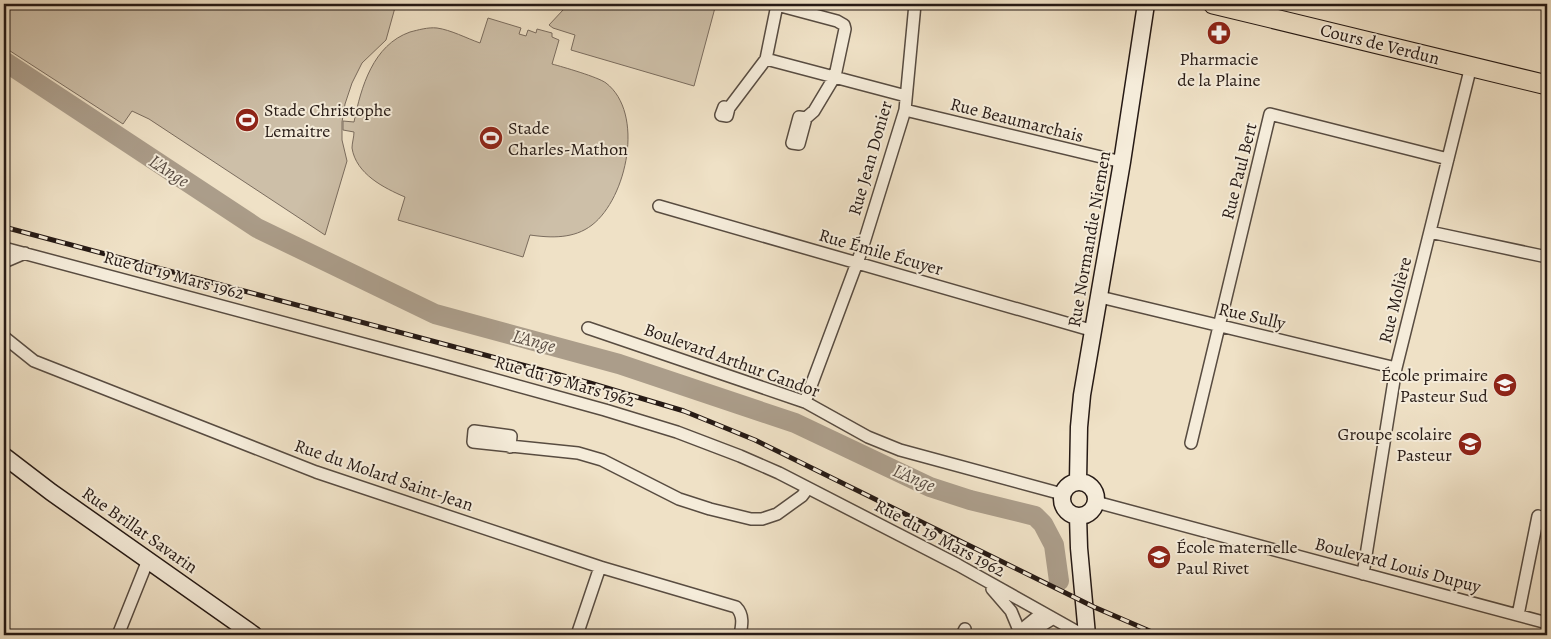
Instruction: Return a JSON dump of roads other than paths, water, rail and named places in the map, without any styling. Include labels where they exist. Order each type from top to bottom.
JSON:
[{"type":"main road","name":"Rue Normandie Niemen","points":[[1078,481],[1080,413],[1146,4]]},
{"type":"main road","name":"Cours de Verdun","points":[[1214,4],[1547,85]]},
{"type":"main road","name":"Rue Brillat Savarin","points":[[4,456],[51,492],[254,635]]},
{"type":"main road","points":[[1078,481],[1092,487],[1096,497],[1092,511],[1083,516],[1067,511],[1061,500],[1062,494],[1068,485],[1078,481]]},
{"type":"main road","points":[[1078,516],[1087,635]]},
{"type":"street","name":"Rue Jean Donier","points":[[805,402],[856,263],[905,110],[915,4]]},
{"type":"street","points":[[729,108],[766,59],[774,5],[837,20],[844,25],[845,33],[835,76],[814,110],[806,118]]},
{"type":"street","points":[[766,59],[906,96]]},
{"type":"street","name":"Rue Molière","points":[[1363,574],[1396,368],[1471,66]]},
{"type":"street","name":"Rue Beaumarchais","points":[[905,110],[1122,162]]},
{"type":"street","name":"Rue Paul Bert","points":[[1219,326],[1270,114],[1448,158]]},
{"type":"street","name":"Rue Émile Écuyer","points":[[659,206],[1094,331]]},
{"type":"street","points":[[1430,232],[1547,257]]},
{"type":"street","name":"Rue du 19 Mars 1962","points":[[4,248],[606,410],[677,432],[779,473],[1083,635]]},
{"type":"street","points":[[4,262],[25,253]]},
{"type":"street","name":"Rue Sully","points":[[1100,297],[1396,368]]},
{"type":"street","points":[[1191,444],[1219,326]]},
{"type":"street","name":"Boulevard Arthur Candor","points":[[588,328],[805,402],[868,437],[900,450],[1062,494]]},
{"type":"street","name":"Rue du Molard Saint-Jean","points":[[4,337],[34,361],[316,472],[600,567],[736,607],[741,612],[740,635]]},
{"type":"street","points":[[510,447],[578,452],[602,460],[679,499],[751,519],[762,519],[778,514],[802,496],[808,488]]},
{"type":"street","name":"Boulevard Louis Dupuy","points":[[1096,502],[1547,623]]},
{"type":"street","points":[[1518,615],[1538,516]]},
{"type":"street","points":[[118,635],[148,560]]},
{"type":"street","points":[[577,635],[600,567]]},
{"type":"street","points":[[986,582],[1011,611],[1022,635]]},
{"type":"street","points":[[1022,635],[1026,626],[1047,616]]},
{"type":"street","points":[[1033,635],[1047,616]]},
{"type":"waterway","name":"L'Ange","points":[[4,61],[257,228],[435,314],[619,364],[795,423],[930,487],[970,500],[1035,516],[1043,524],[1054,545],[1059,581]]},
{"type":"railway","points":[[4,227],[590,383],[684,411],[755,440],[1094,607],[1159,635]]},
{"type":"place","name":"Pharmacie de la Plaine","points":[[1219,33]]},
{"type":"place","name":"Stade Christophe Lemaitre","points":[[247,120]]},
{"type":"place","name":"Stade Charles-Mathon","points":[[491,138]]},
{"type":"place","name":"École primaire Pasteur Sud","points":[[1505,385]]},
{"type":"place","name":"Groupe scolaire Pasteur","points":[[1470,444]]},
{"type":"place","name":"École maternelle Paul Rivet","points":[[1159,557]]}]
